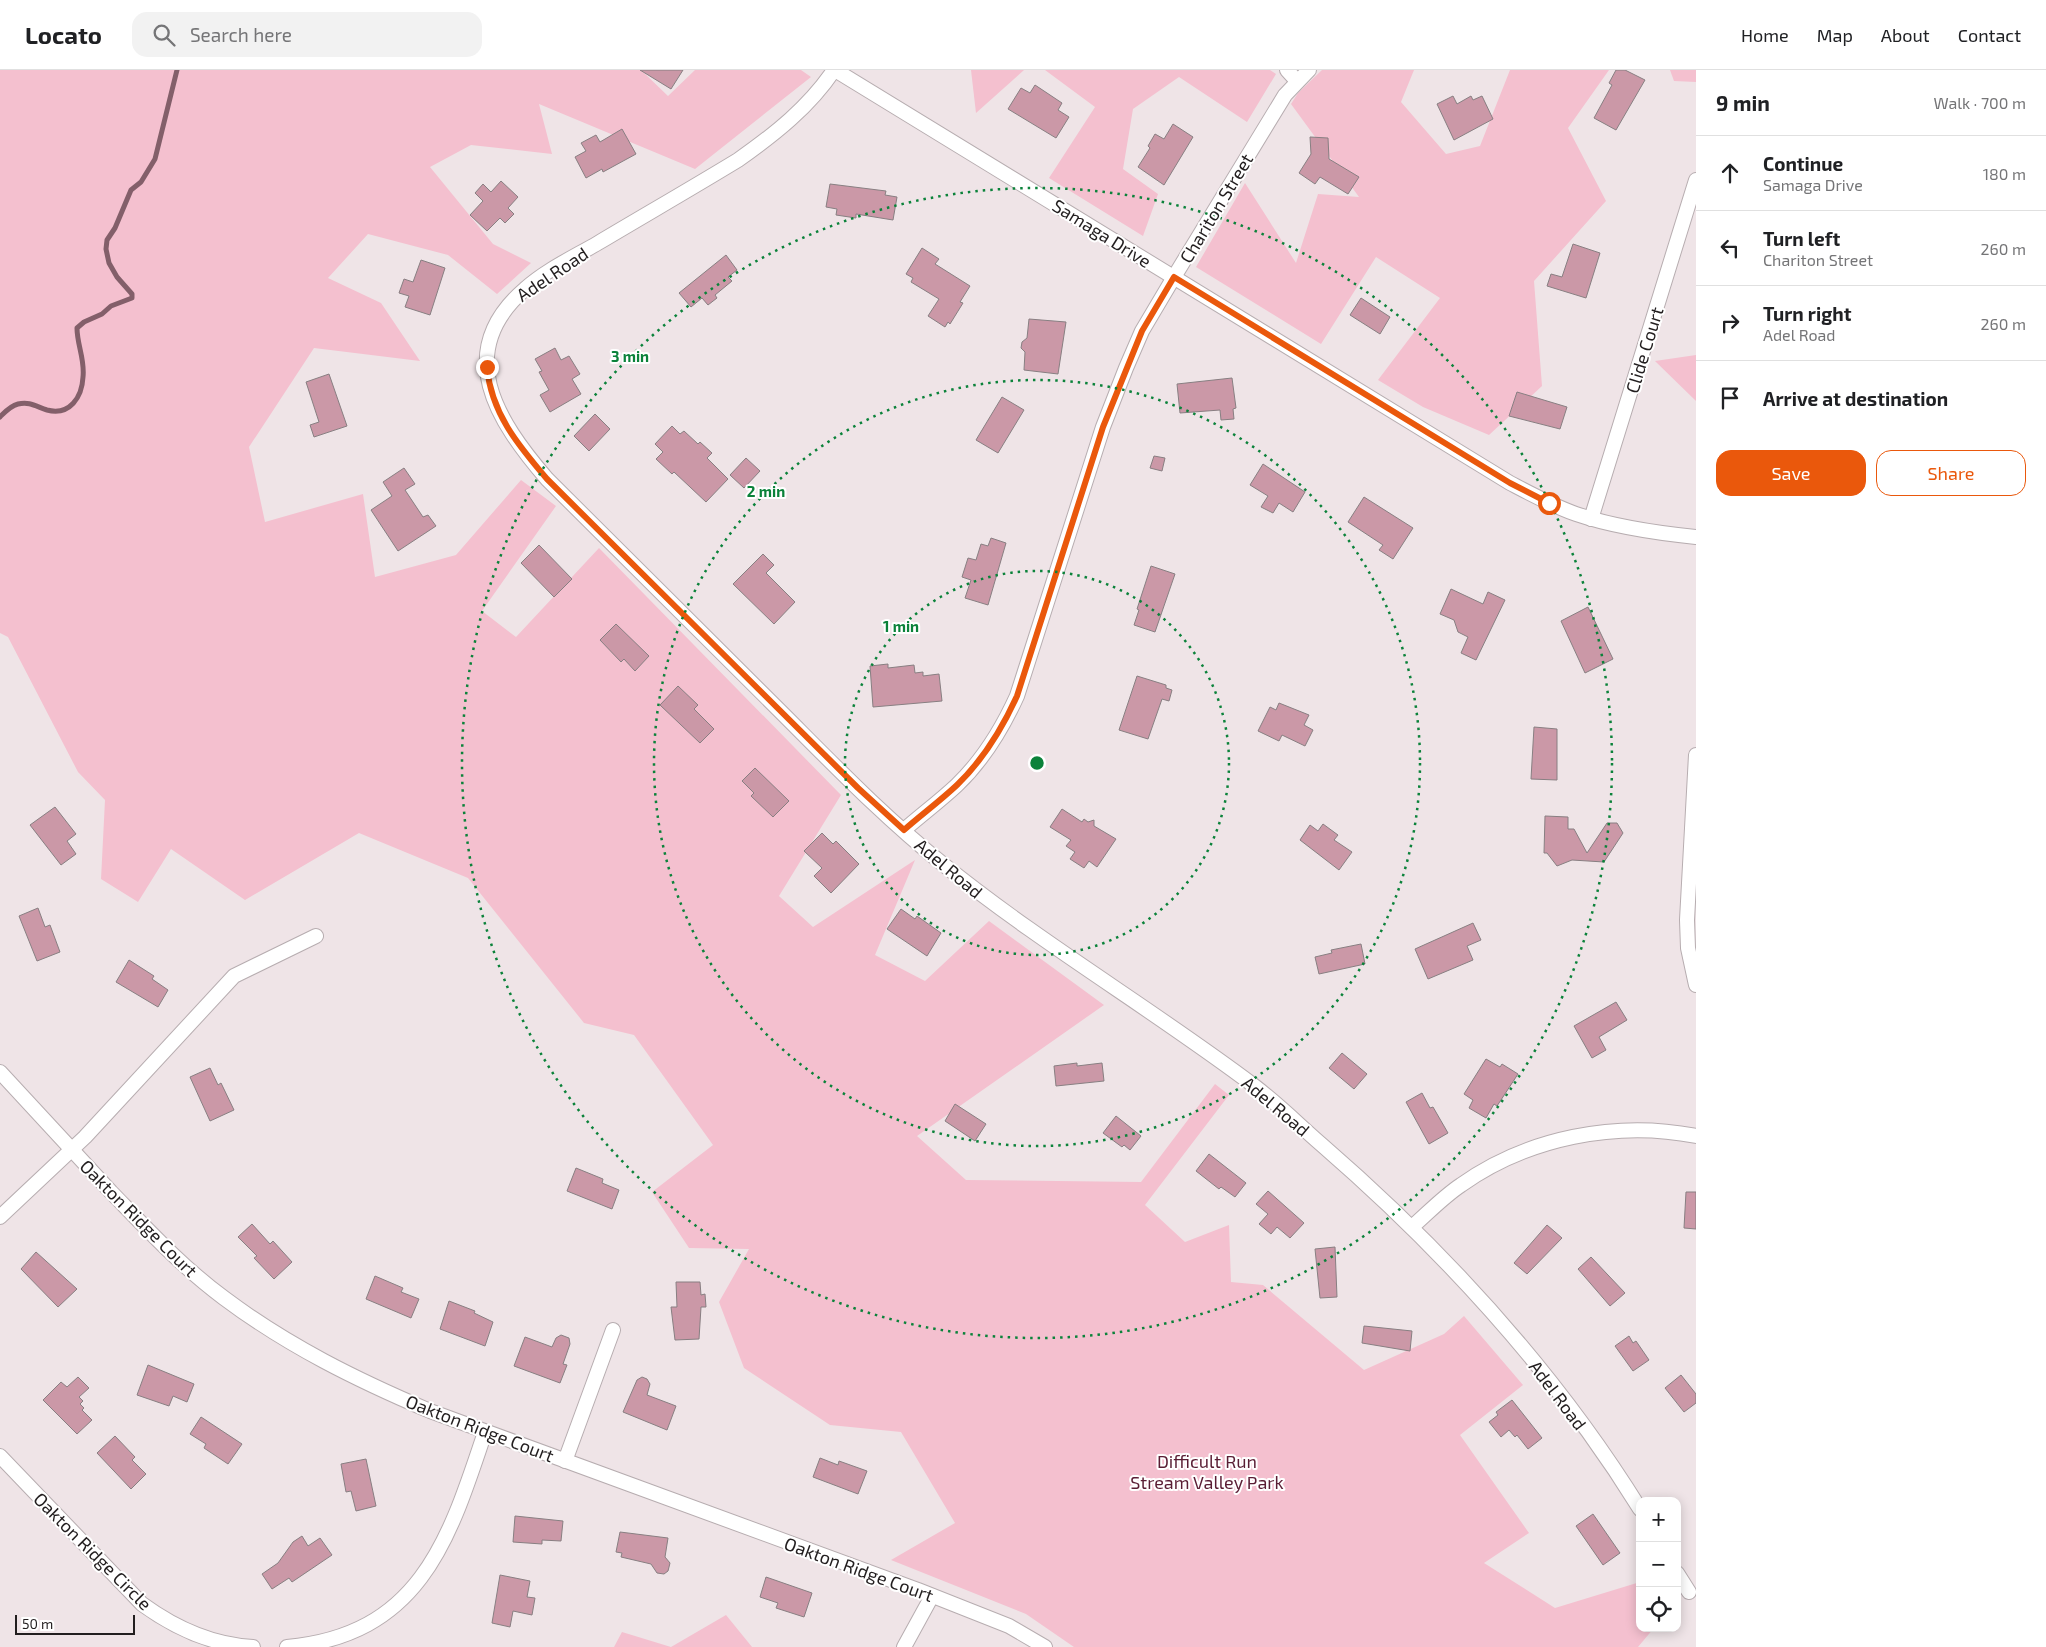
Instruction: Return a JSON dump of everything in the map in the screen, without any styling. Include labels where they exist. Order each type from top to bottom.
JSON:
[{"type":"street","name":"Samaga Drive","points":[[834,70],[1510,483],[1549,503],[1591,519],[1628,528],[1696,537]]},
{"type":"street","name":"Adel Road","points":[[834,70],[804,108],[765,142],[526,288],[501,316],[488,350],[487,367],[493,400],[509,431],[547,479],[858,788],[904,830],[987,900],[1169,1024],[1256,1087],[1371,1188],[1412,1227],[1477,1296],[1533,1360],[1608,1461],[1636,1503]]},
{"type":"street","points":[[1287,70],[1297,81]]},
{"type":"street","name":"Chariton Street","points":[[904,830],[958,784],[988,749],[1008,717],[1017,696],[1106,419],[1142,331],[1286,95],[1309,70]]},
{"type":"street","name":"Clide Court","points":[[1591,519],[1696,180]]},
{"type":"street","points":[[1696,755],[1687,920],[1688,948],[1696,985]]},
{"type":"street","points":[[0,1217],[71,1150],[234,976],[316,936]]},
{"type":"street","name":"Oakton Ridge Court","points":[[0,1072],[152,1235],[186,1267],[261,1325],[315,1358],[372,1386],[485,1432],[1009,1626],[1045,1647]]},
{"type":"street","points":[[1412,1227],[1460,1186],[1484,1170],[1517,1154],[1552,1142],[1583,1134],[1613,1130],[1650,1130],[1696,1136]]},
{"type":"street","points":[[565,1461],[612,1330]]},
{"type":"street","points":[[287,1647],[330,1639],[382,1615],[406,1596],[434,1561],[451,1528],[485,1432]]},
{"type":"street","name":"Oakton Ridge Circle","points":[[0,1456],[142,1604],[161,1618],[189,1632],[212,1640],[253,1647]]},
{"type":"street","points":[[1681,1580],[1688,1592]]},
{"type":"street","points":[[904,1647],[932,1596]]},
{"type":"green space","name":"Difficult Run Stream Valley Park","points":[[0,70],[641,70],[668,96],[695,70],[801,70],[811,77],[695,169],[539,104],[552,154],[471,145],[430,167],[493,244],[531,263],[497,294],[448,255],[368,234],[328,278],[381,303],[420,361],[314,348],[249,447],[265,522],[363,494],[375,577],[456,555],[521,480],[556,506],[482,611],[516,637],[599,548],[841,795],[779,896],[813,927],[915,860],[875,955],[925,981],[989,921],[1104,1005],[917,1136],[966,1180],[1141,1182],[1215,1084],[1229,1095],[1145,1205],[1185,1242],[1229,1225],[1231,1282],[1263,1285],[1364,1370],[1444,1334],[1464,1316],[1523,1385],[1460,1435],[1529,1533],[1484,1563],[1555,1608],[1636,1583],[1636,1632],[1651,1632],[1638,1647],[1074,1647],[1026,1614],[891,1560],[955,1523],[901,1432],[830,1425],[744,1368],[719,1302],[749,1249],[689,1248],[652,1192],[713,1145],[634,1035],[584,1023],[468,878],[359,833],[245,900],[171,849],[138,902],[101,879],[105,800],[78,772],[8,637],[0,633]]},
{"type":"green space","points":[[971,70],[1024,70],[976,113]]},
{"type":"green space","points":[[1045,70],[1270,70],[1276,74],[1247,122],[1179,77],[1133,109],[1123,169],[1158,194],[1143,236],[1049,178],[1095,107]]},
{"type":"green space","points":[[1322,70],[1414,70],[1401,102],[1446,154],[1480,146],[1510,70],[1609,70],[1568,128],[1606,201],[1534,281],[1542,386],[1489,435],[1423,407],[1378,380],[1440,298],[1376,257],[1321,344],[1196,267],[1245,183],[1296,263],[1318,194],[1359,197],[1291,104],[1298,93]]},
{"type":"green space","points":[[1670,70],[1696,70],[1696,82],[1674,81]]},
{"type":"green space","points":[[1696,355],[1696,401],[1655,361]]},
{"type":"green space","points":[[726,1615],[752,1647],[671,1647]]},
{"type":"green space","points":[[622,1632],[671,1647],[614,1647]]},
{"type":"building","points":[[640,70],[683,70],[671,89]]},
{"type":"building","points":[[1616,70],[1625,70],[1645,80],[1616,130],[1594,118],[1612,85],[1609,83]]},
{"type":"building","points":[[1035,85],[1062,103],[1058,110],[1069,117],[1056,138],[1008,109],[1021,88],[1030,93]]},
{"type":"building","points":[[1453,96],[1457,104],[1471,96],[1473,100],[1482,96],[1493,119],[1454,140],[1437,104]]},
{"type":"building","points":[[1173,124],[1193,137],[1164,185],[1138,167],[1150,148],[1148,146],[1155,134],[1164,139]]},
{"type":"building","points":[[622,129],[636,154],[603,172],[602,169],[586,178],[575,157],[586,151],[581,143],[596,135],[600,142]]},
{"type":"building","points":[[1310,137],[1328,138],[1329,159],[1359,177],[1348,194],[1320,177],[1315,184],[1299,173],[1311,154]]},
{"type":"building","points":[[501,181],[518,197],[508,208],[514,214],[505,223],[500,218],[487,231],[470,215],[483,201],[475,193],[483,184],[491,192]]},
{"type":"building","points":[[830,184],[886,191],[885,195],[897,197],[893,220],[856,214],[856,218],[836,215],[837,209],[826,207]]},
{"type":"building","points":[[1573,244],[1600,253],[1586,298],[1547,286],[1551,274],[1562,277]]},
{"type":"building","points":[[922,248],[939,259],[935,264],[970,286],[960,302],[963,303],[950,324],[948,322],[945,327],[928,316],[939,299],[911,282],[913,278],[906,274]]},
{"type":"building","points":[[726,255],[737,270],[728,277],[732,281],[715,295],[717,298],[708,305],[702,298],[691,307],[679,293]]},
{"type":"building","points":[[421,260],[445,268],[430,315],[405,307],[409,296],[399,293],[404,279],[413,282]]},
{"type":"building","points":[[1361,298],[1390,317],[1380,334],[1350,315]]},
{"type":"building","points":[[1029,319],[1066,322],[1058,374],[1024,370],[1025,352],[1021,348],[1022,342],[1027,338]]},
{"type":"building","points":[[555,348],[561,360],[569,356],[580,374],[572,379],[581,394],[550,412],[540,395],[549,390],[539,372],[542,371],[535,359]]},
{"type":"building","points":[[329,374],[347,426],[314,437],[310,425],[319,422],[306,382]]},
{"type":"building","points":[[1232,378],[1236,408],[1233,409],[1234,419],[1221,420],[1220,410],[1180,413],[1177,384]]},
{"type":"building","points":[[1517,392],[1567,407],[1560,429],[1509,416]]},
{"type":"building","points":[[1002,397],[1024,410],[998,453],[976,440]]},
{"type":"building","points":[[595,414],[610,429],[589,451],[574,436]]},
{"type":"building","points":[[672,426],[680,434],[684,431],[698,444],[700,442],[712,453],[707,458],[728,479],[706,502],[674,472],[672,474],[656,459],[663,452],[655,444]]},
{"type":"building","points":[[1154,456],[1165,458],[1162,471],[1150,468]]},
{"type":"building","points":[[746,458],[760,471],[744,488],[730,475]]},
{"type":"building","points":[[1263,464],[1305,492],[1293,512],[1279,503],[1273,513],[1261,507],[1268,496],[1250,485]]},
{"type":"building","points":[[404,468],[415,484],[405,490],[423,517],[428,515],[436,526],[398,551],[371,510],[392,496],[383,482]]},
{"type":"building","points":[[1364,497],[1413,528],[1393,559],[1379,550],[1383,545],[1348,522]]},
{"type":"building","points":[[991,538],[1006,543],[988,605],[965,598],[971,580],[962,577],[968,558],[976,560],[981,544],[988,546]]},
{"type":"building","points":[[539,545],[572,579],[554,597],[521,563]]},
{"type":"building","points":[[763,554],[774,565],[766,573],[795,602],[774,624],[733,584]]},
{"type":"building","points":[[1151,566],[1175,574],[1155,632],[1134,625],[1139,610],[1137,609]]},
{"type":"building","points":[[1451,589],[1483,604],[1488,592],[1505,600],[1476,660],[1461,653],[1468,637],[1458,632],[1454,620],[1440,614]]},
{"type":"building","points":[[1588,607],[1613,659],[1585,673],[1561,621]]},
{"type":"building","points":[[616,624],[649,656],[635,671],[624,659],[621,662],[600,640]]},
{"type":"building","points":[[888,664],[888,668],[914,665],[915,673],[923,672],[923,676],[939,674],[942,701],[873,707],[870,666]]},
{"type":"building","points":[[1137,676],[1166,685],[1166,688],[1172,690],[1169,701],[1162,699],[1148,739],[1119,730]]},
{"type":"building","points":[[678,686],[698,705],[694,709],[714,729],[700,743],[660,705]]},
{"type":"building","points":[[1279,703],[1309,715],[1304,725],[1313,730],[1305,746],[1282,735],[1279,741],[1258,731],[1270,707],[1276,710]]},
{"type":"building","points":[[1534,727],[1557,729],[1557,780],[1531,779]]},
{"type":"building","points":[[755,768],[789,801],[773,817],[751,796],[754,793],[742,781]]},
{"type":"building","points":[[55,807],[76,834],[67,841],[76,854],[61,865],[30,825]]},
{"type":"building","points":[[1062,809],[1082,822],[1084,819],[1088,822],[1094,820],[1094,826],[1116,839],[1097,867],[1089,861],[1084,868],[1070,859],[1075,852],[1066,846],[1071,840],[1050,827]]},
{"type":"building","points":[[1545,816],[1568,817],[1568,829],[1574,829],[1587,853],[1607,823],[1617,823],[1623,833],[1604,862],[1572,860],[1557,866],[1547,853],[1544,853]]},
{"type":"building","points":[[1323,824],[1338,835],[1334,840],[1352,852],[1339,870],[1300,840],[1310,825],[1318,831]]},
{"type":"building","points":[[822,833],[833,844],[836,841],[859,864],[831,893],[814,876],[822,868],[804,851]]},
{"type":"building","points":[[38,908],[45,927],[50,925],[60,952],[37,961],[19,916]]},
{"type":"building","points":[[901,909],[915,919],[917,916],[941,933],[927,956],[887,929]]},
{"type":"building","points":[[1473,923],[1481,940],[1467,946],[1473,960],[1428,979],[1415,949]]},
{"type":"building","points":[[1361,944],[1365,964],[1319,974],[1315,957],[1332,953],[1331,950]]},
{"type":"building","points":[[129,960],[154,976],[152,979],[168,990],[158,1007],[116,982]]},
{"type":"building","points":[[1616,1002],[1627,1020],[1599,1037],[1606,1050],[1592,1058],[1574,1026]]},
{"type":"building","points":[[1342,1053],[1367,1074],[1354,1089],[1329,1068]]},
{"type":"building","points":[[1486,1059],[1500,1067],[1502,1064],[1518,1074],[1497,1106],[1494,1104],[1486,1118],[1469,1108],[1473,1100],[1464,1094]]},
{"type":"building","points":[[1077,1063],[1077,1066],[1102,1063],[1104,1081],[1056,1086],[1054,1066]]},
{"type":"building","points":[[210,1068],[218,1085],[221,1083],[234,1110],[210,1121],[190,1077]]},
{"type":"building","points":[[1422,1093],[1430,1108],[1433,1107],[1448,1133],[1429,1144],[1406,1102]]},
{"type":"building","points":[[955,1104],[986,1124],[975,1141],[945,1121]]},
{"type":"building","points":[[1116,1116],[1141,1136],[1130,1150],[1124,1145],[1122,1147],[1103,1133]]},
{"type":"building","points":[[1209,1154],[1246,1183],[1235,1197],[1221,1187],[1219,1189],[1196,1171]]},
{"type":"building","points":[[576,1168],[603,1179],[602,1183],[619,1190],[612,1209],[567,1191]]},
{"type":"building","points":[[1268,1191],[1304,1223],[1290,1238],[1277,1227],[1271,1234],[1259,1224],[1268,1214],[1256,1204]]},
{"type":"building","points":[[1686,1192],[1696,1192],[1696,1229],[1684,1228]]},
{"type":"building","points":[[252,1224],[270,1244],[273,1241],[292,1262],[274,1279],[254,1258],[257,1256],[238,1237]]},
{"type":"building","points":[[1547,1225],[1562,1238],[1527,1274],[1514,1263]]},
{"type":"building","points":[[1335,1247],[1337,1297],[1320,1298],[1315,1249]]},
{"type":"building","points":[[36,1252],[77,1289],[58,1307],[21,1269]]},
{"type":"building","points":[[1591,1257],[1625,1293],[1610,1306],[1578,1269]]},
{"type":"building","points":[[375,1276],[403,1288],[401,1292],[419,1299],[411,1318],[366,1299]]},
{"type":"building","points":[[676,1282],[700,1282],[701,1295],[705,1294],[706,1307],[701,1307],[699,1339],[675,1340],[671,1307],[677,1307]]},
{"type":"building","points":[[449,1301],[475,1311],[474,1313],[493,1322],[485,1346],[440,1329]]},
{"type":"building","points":[[1364,1326],[1412,1331],[1410,1351],[1362,1343]]},
{"type":"building","points":[[561,1335],[569,1338],[570,1344],[563,1364],[567,1365],[560,1383],[514,1366],[525,1337],[552,1347],[556,1338]]},
{"type":"building","points":[[1629,1336],[1633,1343],[1636,1341],[1649,1360],[1633,1371],[1615,1346]]},
{"type":"building","points":[[148,1365],[194,1384],[187,1402],[173,1396],[169,1406],[137,1395]]},
{"type":"building","points":[[1681,1375],[1696,1394],[1696,1403],[1684,1412],[1665,1388]]},
{"type":"building","points":[[78,1377],[89,1388],[79,1397],[83,1401],[80,1404],[84,1408],[82,1410],[92,1420],[77,1434],[43,1400],[61,1382],[67,1387]]},
{"type":"building","points":[[642,1377],[647,1379],[650,1384],[647,1395],[676,1406],[667,1430],[623,1412],[637,1380]]},
{"type":"building","points":[[1512,1400],[1542,1438],[1528,1449],[1517,1435],[1515,1437],[1509,1430],[1501,1437],[1489,1422],[1498,1415],[1496,1412]]},
{"type":"building","points":[[201,1417],[242,1444],[228,1464],[204,1448],[206,1444],[190,1434]]},
{"type":"building","points":[[115,1436],[135,1457],[132,1460],[146,1474],[131,1489],[97,1453]]},
{"type":"building","points":[[820,1458],[838,1465],[839,1461],[867,1471],[858,1494],[813,1477]]},
{"type":"building","points":[[366,1459],[376,1506],[356,1511],[351,1491],[346,1492],[341,1464]]},
{"type":"building","points":[[1593,1514],[1620,1553],[1603,1565],[1576,1526]]},
{"type":"building","points":[[515,1516],[563,1521],[561,1541],[542,1540],[542,1544],[513,1542]]},
{"type":"building","points":[[620,1532],[668,1538],[665,1557],[670,1563],[668,1571],[664,1574],[657,1573],[651,1564],[621,1557],[622,1553],[616,1552]]},
{"type":"building","points":[[302,1536],[308,1546],[320,1538],[332,1555],[292,1582],[289,1578],[272,1589],[262,1574],[278,1563],[293,1542]]},
{"type":"building","points":[[500,1575],[530,1581],[527,1597],[535,1598],[532,1615],[513,1611],[510,1627],[492,1623]]},
{"type":"building","points":[[766,1577],[812,1593],[804,1617],[776,1608],[778,1603],[760,1597]]},
{"type":"waterway","points":[[0,417],[10,408],[22,403],[55,411],[62,410],[73,403],[80,391],[83,377],[83,364],[77,328],[84,322],[102,314],[111,306],[132,298],[132,294],[117,277],[109,263],[106,249],[107,240],[115,228],[131,190],[141,182],[155,159],[177,70]]},
{"type":"route","points":[[487,367],[488,384],[493,400],[509,431],[524,453],[547,479],[858,788],[904,830],[958,784],[988,749],[1004,724],[1017,696],[1103,427],[1142,331],[1174,277],[1510,483],[1549,503]]}]
